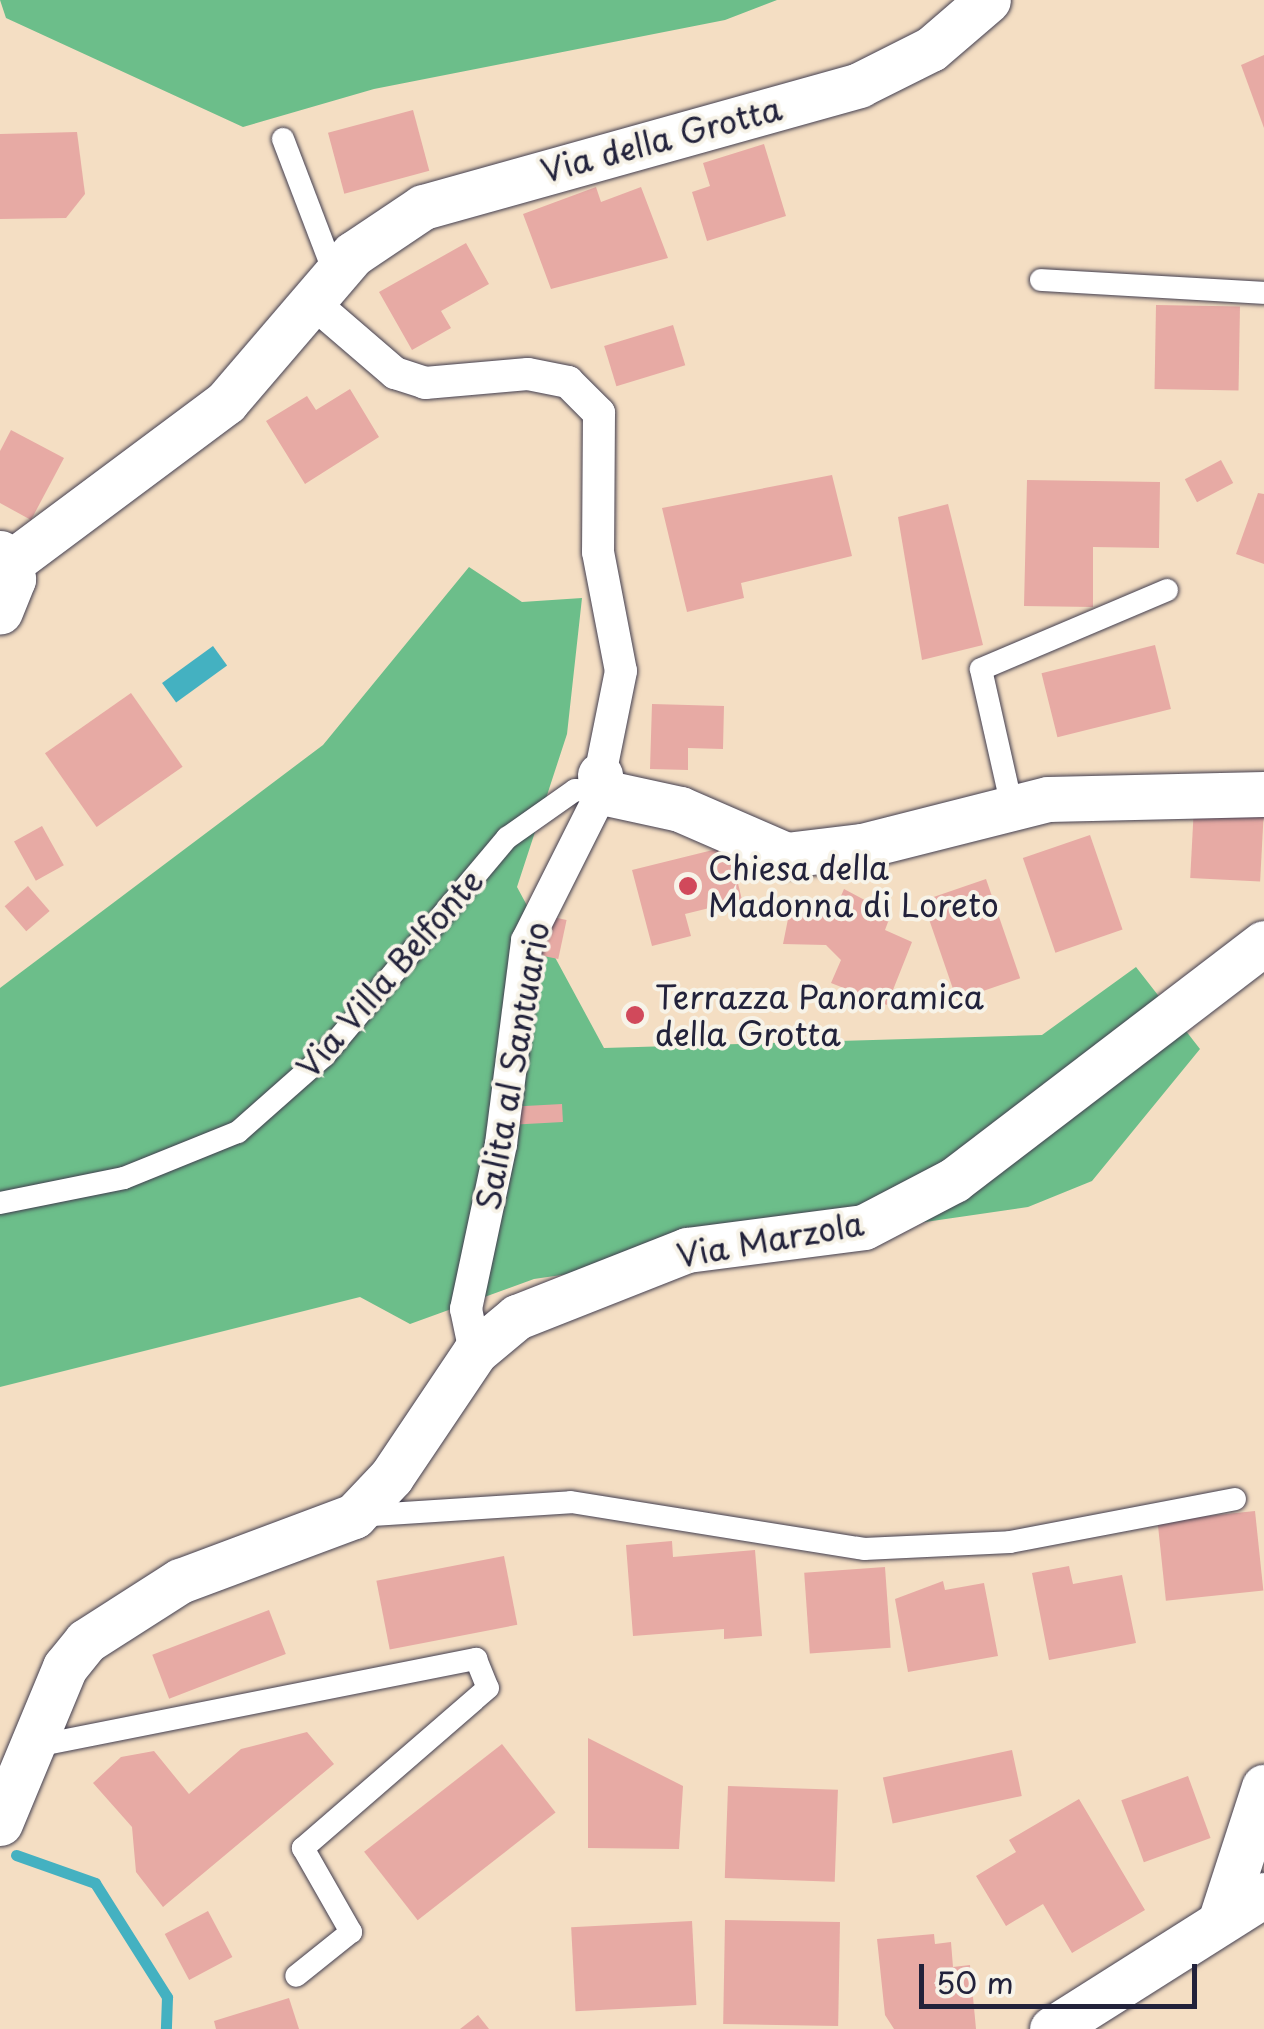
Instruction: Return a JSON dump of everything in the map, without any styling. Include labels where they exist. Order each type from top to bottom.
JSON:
[{"type":"street","name":"Via della Grotta","points":[[5,559],[226,402],[326,291],[423,207],[859,85],[931,49],[988,0]]},
{"type":"street","name":"Salita al Santuario","points":[[326,291],[395,373],[425,383],[528,374],[568,382],[599,413],[598,552],[621,671],[601,784],[527,941],[501,1144],[466,1309],[475,1352]]},
{"type":"street","points":[[0,611],[12,594],[5,559]]},
{"type":"street","name":"Via Villa Belfonte","points":[[601,784],[742,825],[804,851],[1012,807],[1264,794]]},
{"type":"street","name":"Via Marzola","points":[[0,1823],[36,1746],[65,1667],[86,1642],[180,1581],[354,1516],[391,1478],[475,1352],[548,1300],[687,1250],[879,1219],[954,1180],[1264,943]]},
{"type":"street","points":[[1221,1920],[1264,1787]]},
{"type":"street","points":[[1052,2029],[1264,1896]]},
{"type":"lane","points":[[283,139],[326,291]]},
{"type":"lane","points":[[1041,280],[1264,293]]},
{"type":"lane","points":[[1012,807],[981,669],[1167,590]]},
{"type":"lane","name":"Via Villa Belfonte","points":[[0,1202],[124,1178],[238,1132],[324,1056],[507,838],[575,790],[601,784]]},
{"type":"lane","name":"Via Marzola","points":[[354,1516],[572,1502],[864,1549],[1010,1542],[1235,1499]]},
{"type":"lane","points":[[36,1746],[476,1659],[488,1688],[303,1848],[352,1932],[296,1976]]},
{"type":"green space","points":[[0,0],[777,0],[725,20],[374,89],[243,127],[6,18]]},
{"type":"green space","points":[[469,567],[522,602],[582,598],[567,734],[517,887],[604,1048],[1042,1035],[1136,967],[1200,1049],[1092,1181],[1028,1207],[534,1279],[410,1324],[360,1297],[0,1387],[0,988],[323,745]]},
{"type":"water","points":[[213,646],[227,665],[176,702],[162,683]]},
{"type":"building","points":[[1264,55],[1264,128],[1241,65]]},
{"type":"building","points":[[413,110],[429,171],[344,194],[328,133]]},
{"type":"building","points":[[77,132],[85,194],[66,218],[0,219],[0,134]]},
{"type":"building","points":[[764,144],[786,216],[707,241],[692,192],[710,186],[703,163]]},
{"type":"building","points":[[596,187],[601,202],[641,187],[668,258],[551,289],[523,214]]},
{"type":"building","points":[[466,243],[489,284],[441,311],[451,328],[412,350],[379,292]]},
{"type":"building","points":[[1156,305],[1240,306],[1239,390],[1155,389]]},
{"type":"building","points":[[673,325],[685,365],[616,386],[604,346]]},
{"type":"building","points":[[350,389],[379,437],[305,484],[266,421],[307,396],[316,410]]},
{"type":"building","points":[[11,430],[64,458],[31,520],[0,503],[0,451]]},
{"type":"building","points":[[1221,460],[1233,483],[1197,502],[1185,479]]},
{"type":"building","points":[[832,475],[852,556],[741,583],[744,598],[687,612],[662,508]]},
{"type":"building","points":[[1027,480],[1160,482],[1159,548],[1093,547],[1093,607],[1024,606]]},
{"type":"building","points":[[1258,493],[1264,494],[1264,564],[1236,554]]},
{"type":"building","points":[[948,504],[983,645],[922,660],[898,517]]},
{"type":"building","points":[[1155,645],[1171,709],[1057,737],[1041,673]]},
{"type":"building","points":[[131,693],[183,767],[97,827],[45,753]]},
{"type":"building","points":[[652,704],[724,706],[723,749],[688,748],[688,770],[650,769]]},
{"type":"building","points":[[1194,806],[1264,810],[1260,882],[1190,878]]},
{"type":"building","points":[[42,826],[64,865],[36,881],[14,842]]},
{"type":"building","points":[[1090,835],[1123,930],[1055,953],[1023,858]]},
{"type":"building","name":"Chiesa della Madonna di Loreto","points":[[729,846],[742,900],[685,914],[691,936],[652,946],[632,870]]},
{"type":"building","points":[[986,879],[1020,978],[957,1000],[923,901]]},
{"type":"building","points":[[28,886],[50,911],[26,931],[5,906]]},
{"type":"building","points":[[844,889],[891,914],[885,930],[912,942],[887,1005],[831,983],[841,960],[826,945],[783,944],[789,914],[834,912]]},
{"type":"building","points":[[548,916],[567,920],[558,959],[540,955]]},
{"type":"building","points":[[562,1104],[563,1122],[517,1124],[516,1106]]},
{"type":"building","points":[[1255,1511],[1263,1591],[1166,1601],[1158,1521]]},
{"type":"building","points":[[672,1541],[673,1557],[755,1550],[762,1636],[724,1639],[724,1629],[633,1636],[626,1545]]},
{"type":"building","points":[[504,1556],[517,1625],[390,1650],[376,1581]]},
{"type":"building","points":[[1069,1566],[1073,1584],[1122,1575],[1136,1643],[1049,1660],[1032,1573]]},
{"type":"building","points":[[885,1567],[891,1648],[810,1653],[804,1573]]},
{"type":"building","points":[[943,1581],[945,1590],[984,1583],[998,1656],[908,1672],[895,1599]]},
{"type":"building","points":[[269,1610],[286,1654],[169,1699],[152,1655]]},
{"type":"building","points":[[307,1732],[334,1764],[163,1907],[136,1872],[132,1827],[93,1783],[121,1757],[154,1751],[189,1794],[241,1749]]},
{"type":"building","points":[[588,1738],[683,1786],[679,1849],[588,1848]]},
{"type":"building","points":[[502,1744],[556,1813],[418,1920],[364,1852]]},
{"type":"building","points":[[1012,1750],[1022,1796],[893,1823],[883,1777]]},
{"type":"building","points":[[1188,1776],[1211,1838],[1144,1862],[1121,1800]]},
{"type":"building","points":[[728,1786],[838,1790],[835,1882],[725,1878]]},
{"type":"building","points":[[1079,1799],[1145,1910],[1072,1953],[1043,1904],[1006,1926],[976,1876],[1016,1852],[1009,1840]]},
{"type":"building","points":[[208,1911],[232,1957],[189,1980],[165,1934]]},
{"type":"building","points":[[725,1920],[840,1922],[838,2026],[723,2024]]},
{"type":"building","points":[[692,1921],[696,2005],[576,2011],[571,1927]]},
{"type":"building","points":[[934,1934],[935,1944],[951,1942],[953,1967],[970,1965],[976,2029],[894,2029],[885,2015],[877,1939]]},
{"type":"building","points":[[289,1998],[299,2029],[216,2029],[214,2021]]},
{"type":"building","points":[[478,2015],[489,2029],[460,2029]]},
{"type":"waterway","points":[[16,1855],[95,1883],[167,1997],[166,2029]]},
{"type":"place","name":"Chiesa della Madonna di Loreto","points":[[688,886]]},
{"type":"place","name":"Terrazza Panoramica della Grotta","points":[[635,1015]]}]
